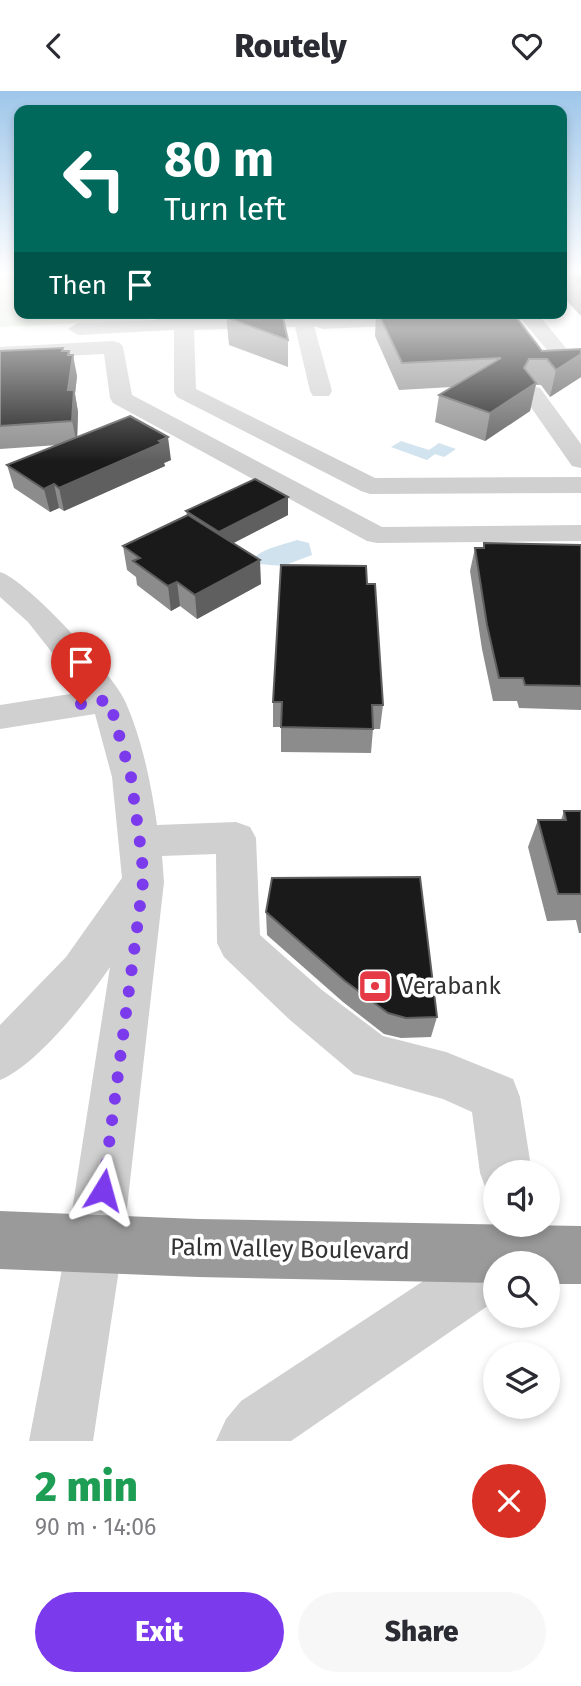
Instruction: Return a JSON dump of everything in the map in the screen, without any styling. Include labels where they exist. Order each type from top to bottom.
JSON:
[{"type":"highway","name":"Palm Valley Boulevard","points":[[0,1240],[198,1248],[483,1252]]},
{"type":"highway","name":"Palm Valley Boulevard","points":[[560,1254],[581,1255]]},
{"type":"street","points":[[173,336],[185,392],[370,486],[581,485]]},
{"type":"street","points":[[316,336],[321,391]]},
{"type":"street","points":[[546,336],[565,359]]},
{"type":"street","points":[[0,353],[113,347],[121,398],[377,535],[581,533]]},
{"type":"street","points":[[532,393],[581,461]]},
{"type":"street","points":[[550,418],[581,417]]},
{"type":"street","points":[[0,581],[39,615],[108,700],[131,777],[141,861],[95,1243],[61,1441]]},
{"type":"street","points":[[0,717],[108,700]]},
{"type":"street","points":[[0,1057],[82,971],[141,861],[236,838],[239,943],[306,1005],[370,1057],[446,1076],[495,1097],[504,1160]]},
{"type":"street","points":[[248,1441],[263,1423],[483,1269]]},
{"type":"water","points":[[401,441],[429,450],[439,443],[456,449],[444,457],[435,454],[427,460],[391,447]]},
{"type":"water","points":[[297,540],[309,543],[312,555],[283,566],[258,564],[255,557]]},
{"type":"building","points":[[389,336],[531,336],[542,351],[581,349],[581,354],[556,370],[547,359],[529,359],[524,368],[536,383],[490,413],[439,395],[501,358],[402,363]]},
{"type":"building","points":[[63,348],[62,351],[69,351],[68,355],[73,355],[68,390],[74,390],[72,421],[0,426],[0,351]]},
{"type":"building","points":[[130,416],[168,437],[159,441],[162,443],[59,488],[54,484],[44,489],[7,465]]},
{"type":"building","points":[[255,479],[288,497],[219,532],[186,511]]},
{"type":"building","points":[[188,515],[260,560],[195,595],[177,582],[168,586],[133,561],[140,558],[123,546]]},
{"type":"building","points":[[484,543],[581,545],[581,686],[525,685],[523,678],[499,678],[487,625],[475,548],[484,548]]},
{"type":"building","points":[[281,565],[366,566],[367,584],[375,584],[383,705],[372,705],[373,729],[281,727],[282,702],[273,702]]},
{"type":"building","points":[[564,811],[581,811],[581,894],[558,894],[538,820],[566,820]]},
{"type":"building","name":"Verabank","points":[[420,877],[437,1017],[406,1018],[388,1013],[345,981],[266,912],[272,878]]},
{"type":"place","name":"Verabank","points":[[375,986]]},
{"type":"route","points":[[81,704],[108,700],[112,710],[131,777],[142,858],[143,882],[103,1190]]}]
